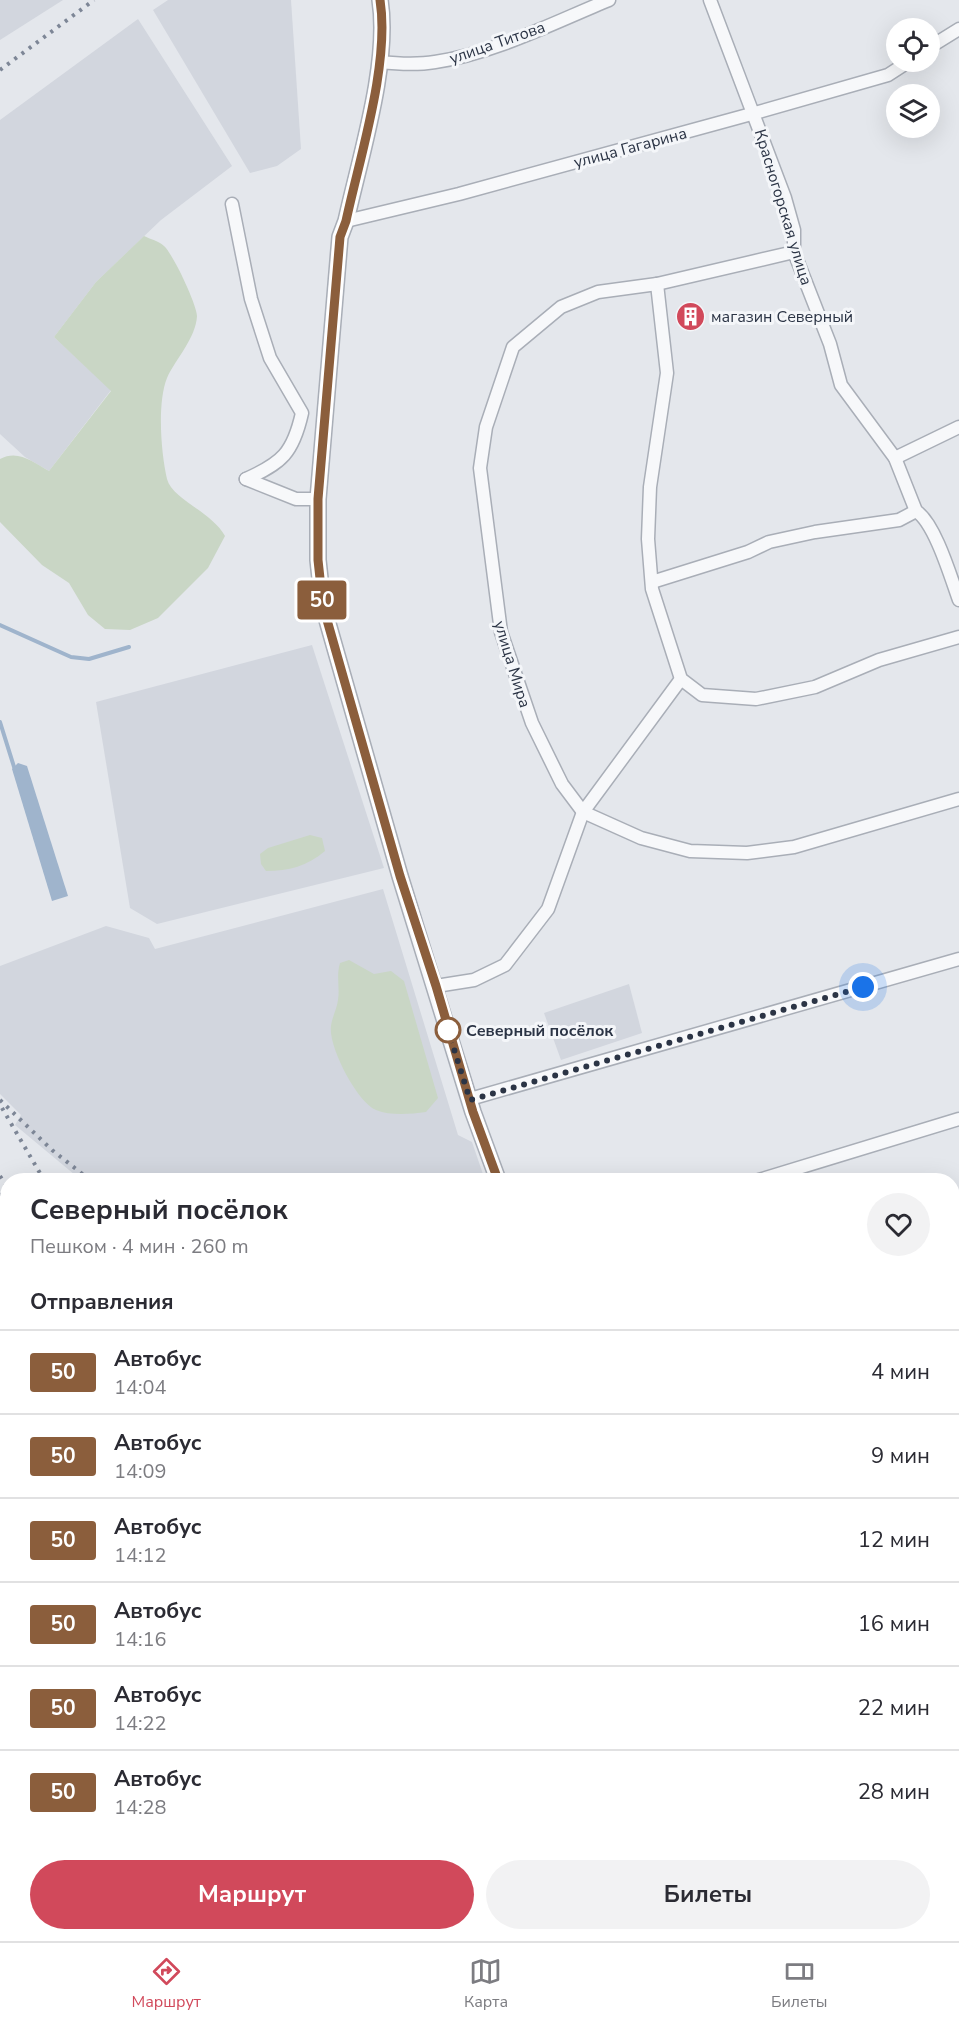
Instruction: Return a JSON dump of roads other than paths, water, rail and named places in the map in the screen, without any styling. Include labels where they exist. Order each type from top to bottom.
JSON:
[{"type":"street","points":[[380,0],[383,21],[380,62],[346,221],[340,237],[318,499],[318,560],[323,606],[400,876],[470,1100],[496,1173]]},
{"type":"street","name":"улица Титова","points":[[380,62],[410,64],[436,62],[473,53],[609,0]]},
{"type":"street","name":"Красногорская улица","points":[[710,0],[755,113],[788,208],[794,230],[794,252],[830,344],[841,385],[895,458],[916,511],[924,516],[933,534],[959,600]]},
{"type":"street","points":[[940,41],[959,29]]},
{"type":"street","name":"улица Гагарина","points":[[346,221],[459,194],[755,113],[893,72]]},
{"type":"street","points":[[232,204],[251,299],[270,358],[302,413],[297,434],[281,461],[246,479],[296,499],[318,499]]},
{"type":"street","name":"улица Мира","points":[[794,252],[657,284],[598,292],[561,307],[513,348],[484,438],[480,468],[501,632],[531,723],[562,784],[583,812],[640,838],[690,851],[747,853],[794,847],[959,799]]},
{"type":"street","points":[[657,284],[667,373],[650,487],[648,539],[652,582],[681,678],[702,695],[756,699],[815,687],[879,660],[959,637]]},
{"type":"street","points":[[895,458],[959,427]]},
{"type":"street","points":[[652,582],[748,552],[769,542],[815,532],[899,520],[916,511]]},
{"type":"street","points":[[436,986],[474,980],[505,965],[548,909],[583,812],[681,678]]},
{"type":"street","points":[[470,1100],[959,959]]},
{"type":"street","points":[[782,1173],[959,1119]]},
{"type":"water","points":[[18,763],[27,766],[68,896],[52,901],[12,769]]},
{"type":"waterway","points":[[0,625],[71,657],[89,659],[129,647]]},
{"type":"waterway","points":[[0,722],[15,770]]},
{"type":"railway","points":[[0,70],[94,0]]},
{"type":"railway","points":[[0,1100],[52,1150],[81,1173]]},
{"type":"railway","points":[[2,1108],[40,1173]]},
{"type":"place","name":"магазин Северный","points":[[690,316]]},
{"type":"place","name":"Северный посёлок","points":[[448,1030]]}]
